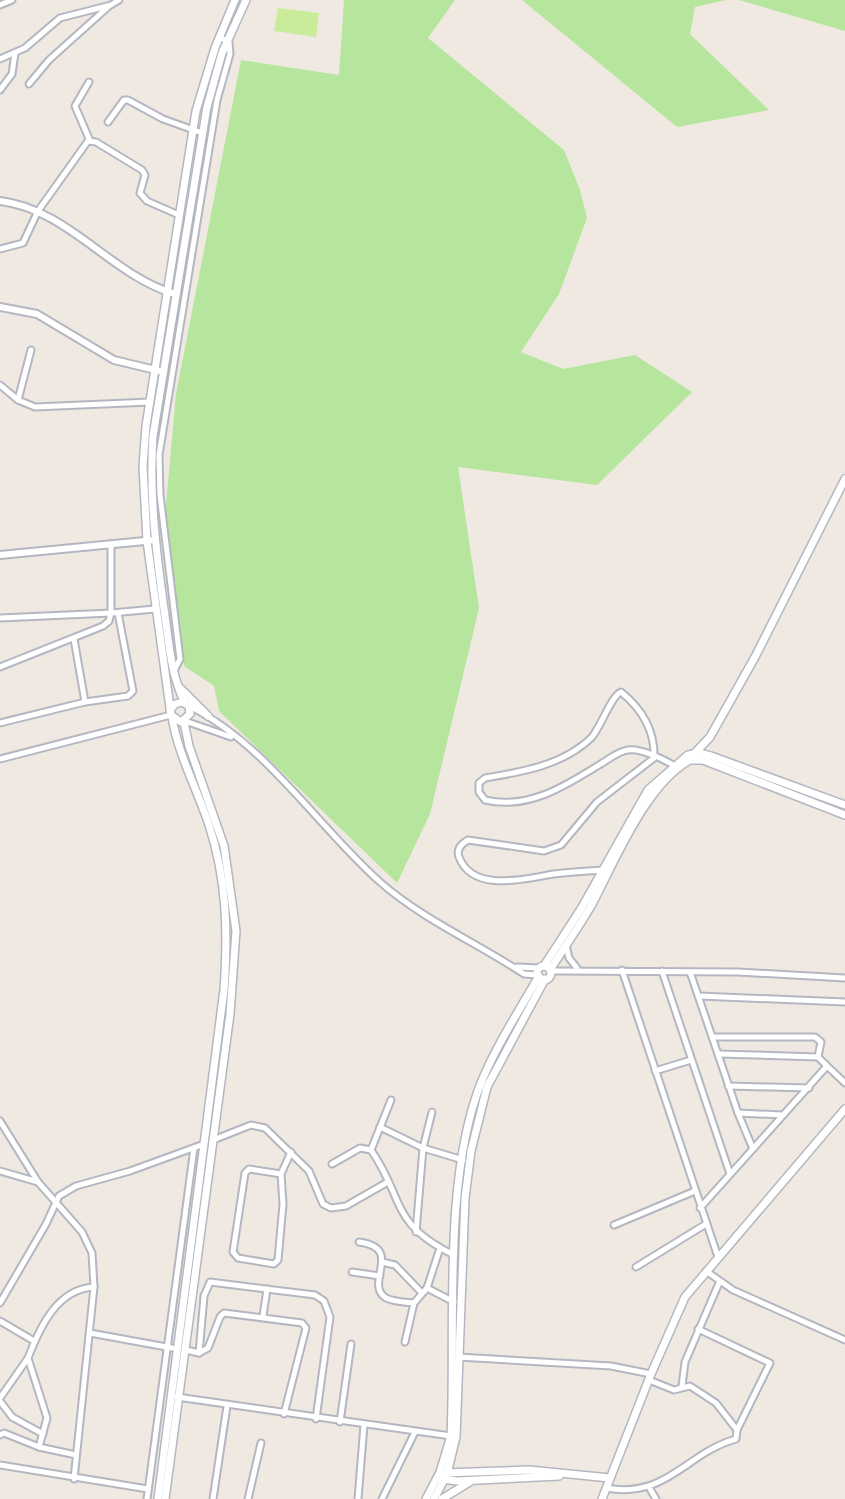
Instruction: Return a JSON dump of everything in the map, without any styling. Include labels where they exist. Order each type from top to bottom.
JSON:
[{"type":"main road","points":[[158,1499],[171,1396],[173,1348],[232,932],[216,847],[171,714],[155,609],[143,466],[154,371],[192,130],[219,37],[235,0]]},
{"type":"main road","points":[[184,721],[190,716],[173,673],[151,540],[152,460],[175,294],[202,133],[215,76],[246,0]]},
{"type":"main road","points":[[544,972],[566,945],[648,790],[692,756],[710,737],[755,657],[845,479]]},
{"type":"main road","points":[[176,683],[208,716]]},
{"type":"main road","points":[[171,714],[175,704],[187,705]]},
{"type":"main road","points":[[171,714],[184,721]]},
{"type":"main road","points":[[165,1499],[233,988],[232,932],[223,846],[189,746],[184,721]]},
{"type":"main road","points":[[692,756],[845,805]]},
{"type":"main road","points":[[692,756],[845,815]]},
{"type":"main road","points":[[433,1499],[451,1461],[456,1437],[463,1160],[473,1108],[495,1060],[544,972],[584,911]]},
{"type":"main road","points":[[426,1499],[443,1476],[451,1436],[454,1302],[471,1151],[479,1111],[495,1060]]},
{"type":"main road","points":[[602,1499],[685,1297],[845,1109]]},
{"type":"main road","points":[[451,1461],[465,1473]]},
{"type":"main road","points":[[443,1476],[529,1470],[610,1478]]},
{"type":"main road","points":[[443,1476],[473,1479],[563,1475]]},
{"type":"main road","points":[[442,1499],[473,1479]]},
{"type":"street","points":[[0,5],[12,0]]},
{"type":"street","points":[[29,84],[49,60],[120,0]]},
{"type":"street","points":[[0,59],[25,48],[60,18],[111,5]]},
{"type":"street","points":[[173,673],[180,659],[160,495],[159,455],[217,100],[230,54],[228,41],[219,37]]},
{"type":"street","points":[[0,90],[12,74],[15,53]]},
{"type":"street","points":[[89,82],[75,106],[90,141],[142,170],[145,175],[140,193],[144,199],[179,215]]},
{"type":"street","points":[[108,122],[125,100],[202,133]]},
{"type":"street","points":[[0,248],[23,243],[38,211],[90,141]]},
{"type":"street","points":[[0,201],[38,211],[166,291],[185,295]]},
{"type":"street","points":[[0,307],[37,314],[114,360],[164,372]]},
{"type":"street","points":[[18,401],[31,350]]},
{"type":"street","points":[[0,386],[18,401],[35,407],[150,402]]},
{"type":"street","points":[[1,553],[151,540]]},
{"type":"street","points":[[0,723],[85,702],[128,696],[133,691],[115,613],[111,544]]},
{"type":"street","points":[[0,618],[155,609]]},
{"type":"street","points":[[0,667],[103,626],[115,613]]},
{"type":"street","points":[[74,639],[85,702]]},
{"type":"street","points":[[654,758],[654,743],[647,720],[625,695],[618,692],[600,727],[581,746],[536,769],[485,778],[478,785],[479,792],[485,800],[492,802],[526,802],[572,782],[625,750],[640,751],[654,758],[676,767]]},
{"type":"street","points":[[187,705],[208,716],[284,782],[385,886],[508,963],[544,972],[577,968],[845,978]]},
{"type":"street","points":[[0,759],[171,714]]},
{"type":"street","points":[[184,721],[234,738]]},
{"type":"street","points":[[607,870],[498,881],[474,873],[460,860],[459,849],[468,840],[544,851],[555,849],[597,802],[654,758]]},
{"type":"street","points":[[566,945],[569,958],[577,968]]},
{"type":"street","points":[[622,970],[718,1257]]},
{"type":"street","points":[[662,971],[730,1174]]},
{"type":"street","points":[[690,972],[737,1113],[753,1149]]},
{"type":"street","points":[[699,996],[845,1002]]},
{"type":"street","points":[[713,1037],[815,1037],[821,1042],[818,1057]]},
{"type":"street","points":[[719,1054],[818,1057],[845,1083]]},
{"type":"street","points":[[655,1071],[691,1059]]},
{"type":"street","points":[[700,1208],[827,1066]]},
{"type":"street","points":[[728,1086],[809,1088]]},
{"type":"street","points":[[391,1100],[370,1150],[403,1216],[416,1231],[459,1258]]},
{"type":"street","points":[[416,1231],[423,1148],[432,1112]]},
{"type":"street","points":[[737,1113],[783,1115]]},
{"type":"street","points":[[0,1121],[38,1182],[55,1198],[89,1242],[92,1253],[94,1287],[74,1479]]},
{"type":"street","points":[[0,1303],[46,1224],[55,1198],[76,1186],[194,1148],[242,1127],[259,1125],[291,1152],[309,1171],[323,1204],[331,1208],[346,1206],[386,1183]]},
{"type":"street","points":[[380,1127],[423,1148],[463,1160]]},
{"type":"street","points":[[147,1499],[173,1348],[194,1148]]},
{"type":"street","points":[[332,1164],[360,1148],[370,1150]]},
{"type":"street","points":[[281,1174],[249,1169],[245,1172],[233,1252],[238,1258],[274,1264],[278,1260],[283,1204],[281,1174],[291,1152]]},
{"type":"street","points":[[0,1171],[38,1182]]},
{"type":"street","points":[[614,1226],[695,1191]]},
{"type":"street","points":[[636,1268],[706,1224]]},
{"type":"street","points":[[359,1242],[373,1244],[380,1251],[382,1262],[378,1288],[388,1299],[414,1303]]},
{"type":"street","points":[[405,1342],[414,1303],[425,1291],[440,1248]]},
{"type":"street","points":[[382,1262],[395,1265],[425,1291],[454,1302]]},
{"type":"street","points":[[706,1271],[719,1283],[845,1340]]},
{"type":"street","points":[[352,1272],[380,1276]]},
{"type":"street","points":[[199,1353],[204,1296],[210,1282],[315,1295],[329,1308],[316,1419]]},
{"type":"street","points":[[682,1386],[685,1362],[719,1283]]},
{"type":"street","points":[[43,1433],[12,1417],[0,1399],[28,1358],[34,1341],[68,1293],[94,1287]]},
{"type":"street","points":[[263,1316],[267,1289]]},
{"type":"street","points":[[186,1350],[199,1353],[208,1348],[219,1317],[224,1313],[302,1323],[306,1328],[284,1414]]},
{"type":"street","points":[[0,1321],[34,1341]]},
{"type":"street","points":[[607,1488],[630,1497],[673,1479],[712,1449],[736,1439],[737,1430],[771,1363],[698,1329]]},
{"type":"street","points":[[90,1332],[173,1348]]},
{"type":"street","points":[[340,1422],[351,1344]]},
{"type":"street","points":[[458,1357],[611,1366],[650,1377],[674,1390],[682,1386],[705,1394],[737,1430]]},
{"type":"street","points":[[28,1358],[46,1408],[47,1419],[39,1447]]},
{"type":"street","points":[[171,1396],[316,1419],[451,1436]]},
{"type":"street","points":[[213,1499],[227,1406]]},
{"type":"street","points":[[358,1499],[364,1425]]},
{"type":"street","points":[[382,1499],[415,1432]]},
{"type":"street","points":[[0,1435],[4,1433],[39,1447],[76,1455]]},
{"type":"street","points":[[248,1499],[261,1443]]},
{"type":"street","points":[[0,1465],[148,1489]]},
{"type":"street","points":[[650,1489],[656,1499]]},
{"type":"green space","points":[[344,0],[455,0],[428,38],[564,150],[580,190],[587,218],[559,294],[521,352],[563,369],[635,355],[692,392],[597,485],[458,467],[479,608],[430,814],[397,883],[219,711],[214,686],[184,666],[165,516],[176,394],[241,60],[339,75]]},
{"type":"green space","points":[[522,0],[726,0],[695,7],[690,34],[769,110],[677,127]]},
{"type":"green space","points":[[739,0],[845,0],[845,31]]},
{"type":"green space","points":[[278,8],[319,13],[316,37],[274,31]]}]
